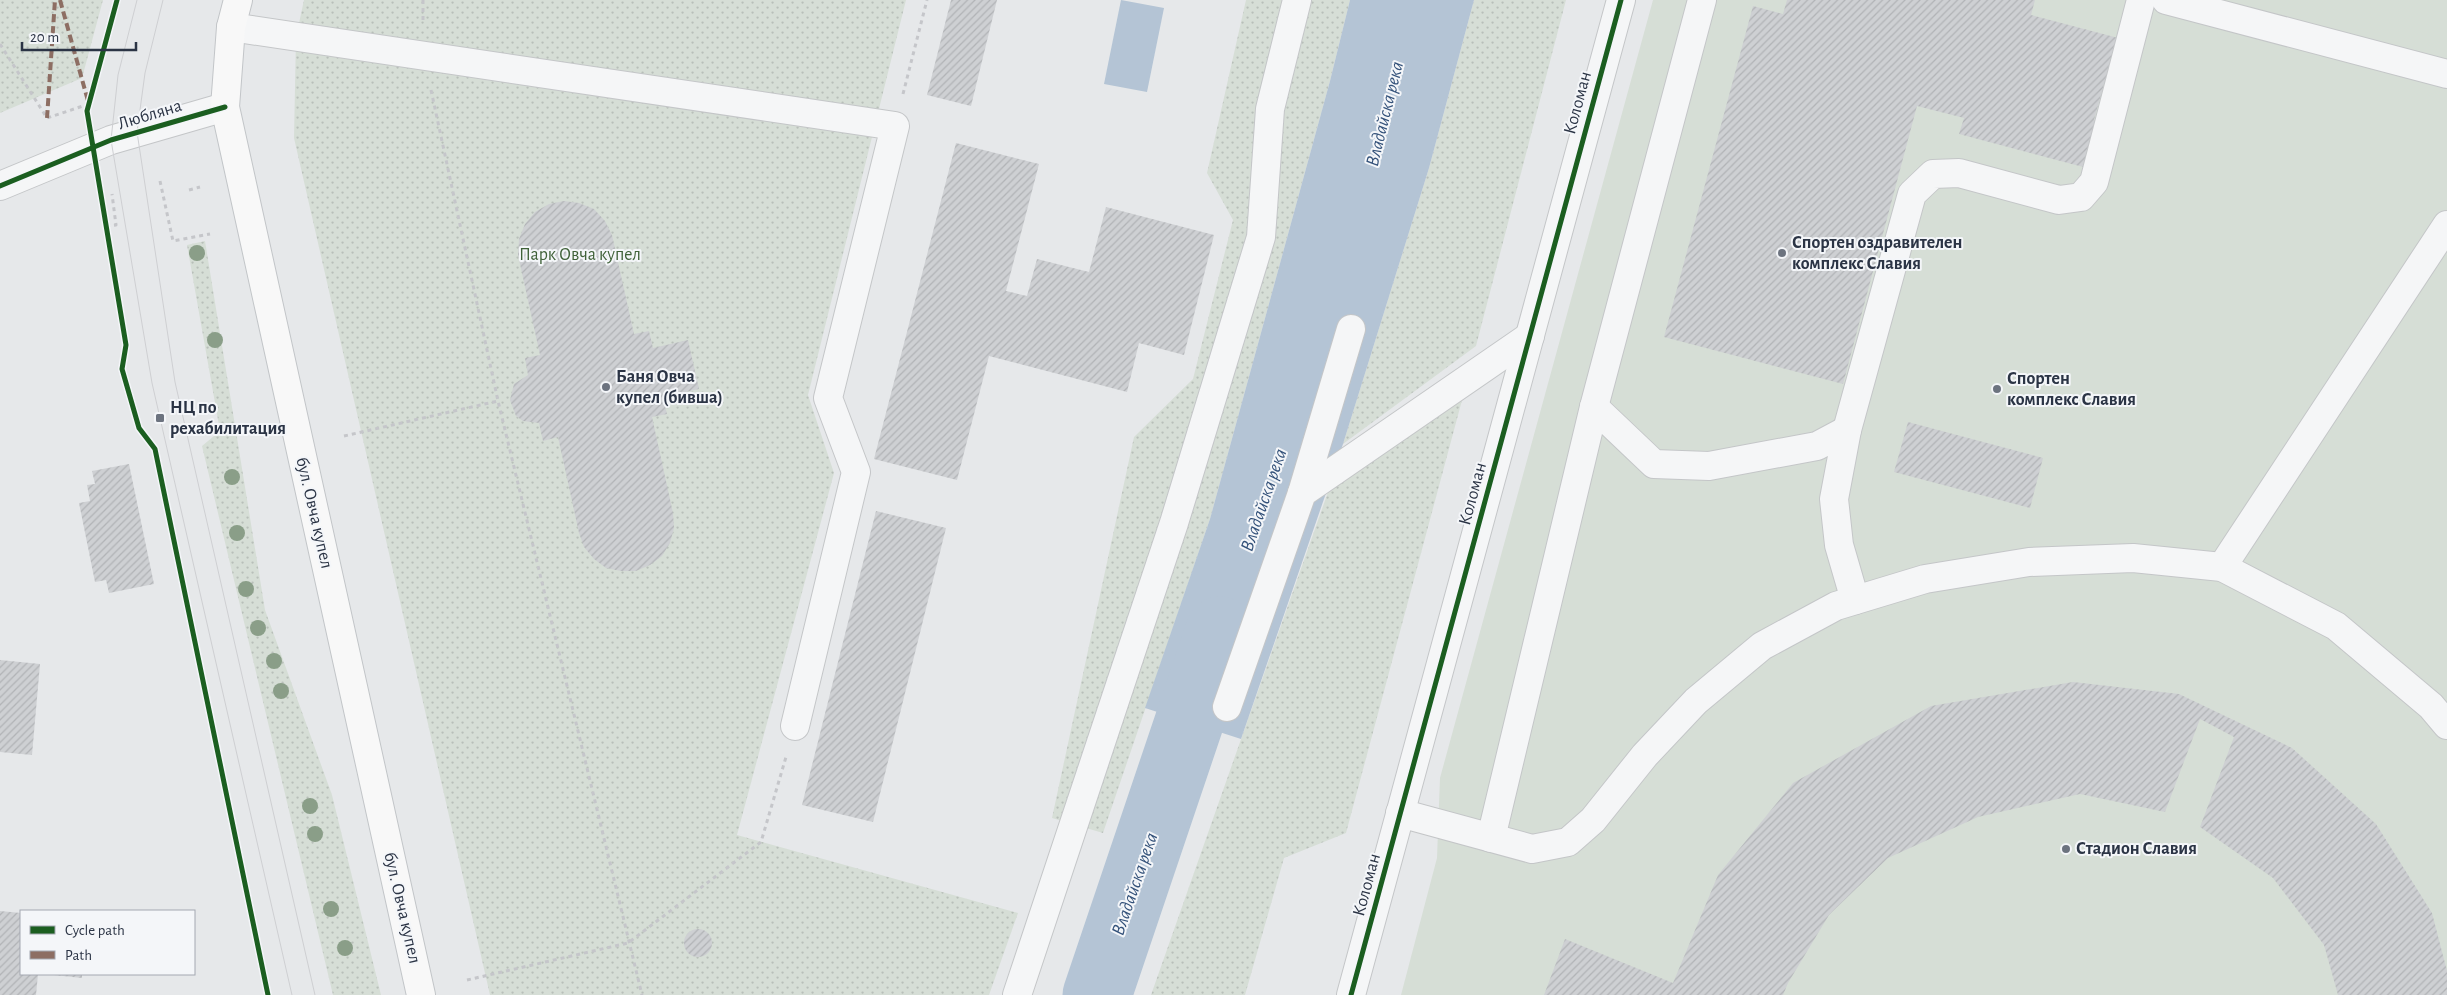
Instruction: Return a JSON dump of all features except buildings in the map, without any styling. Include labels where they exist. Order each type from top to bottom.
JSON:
[{"type":"main road","name":"бул. Овча купел","points":[[238,0],[231,27],[225,107],[421,995]]},
{"type":"street","points":[[1017,995],[1174,523],[1261,237],[1270,109],[1297,0]]},
{"type":"street","name":"Коломан","points":[[1352,995],[1621,0]]},
{"type":"street","points":[[1491,838],[1594,407],[1702,0]]},
{"type":"street","points":[[1855,600],[1839,546],[1834,499],[1847,430],[1912,194],[1932,174],[1959,173],[2059,200],[2081,197],[2094,182],[2141,0]]},
{"type":"street","points":[[2166,0],[2447,74]]},
{"type":"street","points":[[231,27],[895,126],[828,398],[856,472],[795,726]]},
{"type":"street","name":"Любляна","points":[[0,186],[137,132],[225,107]]},
{"type":"street","points":[[2222,567],[2447,225]]},
{"type":"street","points":[[1226,707],[1302,493],[1351,329]]},
{"type":"street","points":[[1302,493],[1530,336]]},
{"type":"street","points":[[1594,407],[1654,464],[1709,466],[1817,446],[1847,430]]},
{"type":"street","points":[[1400,813],[1532,849],[1568,842],[1593,820],[1645,755],[1703,695],[1762,646],[1836,606],[1855,600],[1925,579],[2029,562],[2133,558],[2222,567],[2336,626],[2432,706],[2447,725]]},
{"type":"path","points":[[423,0],[424,57],[498,401],[642,995]]},
{"type":"path","points":[[895,126],[927,0]]},
{"type":"path","points":[[0,44],[47,118],[89,104]]},
{"type":"path","points":[[92,95],[87,111],[93,148]]},
{"type":"path","points":[[160,181],[173,242],[210,234]]},
{"type":"path","points":[[189,190],[200,187]]},
{"type":"path","points":[[106,226],[116,225],[112,194]]},
{"type":"path","points":[[104,217],[108,236]]},
{"type":"path","points":[[344,436],[498,401]]},
{"type":"path","points":[[467,980],[628,943],[761,842],[795,726]]},
{"type":"green space","points":[[0,0],[103,0],[82,78],[0,113]]},
{"type":"green space","name":"Парк Овча купел","points":[[304,0],[906,0],[808,395],[834,473],[737,835],[1018,913],[989,995],[490,995],[294,138],[296,37]]},
{"type":"green space","points":[[1246,0],[1350,0],[1330,81],[1210,519],[1103,833],[1052,818],[1134,437],[1193,379],[1233,220],[1207,173]]},
{"type":"green space","points":[[1474,0],[1566,0],[1476,346],[1343,444],[1429,168]]},
{"type":"green space","name":"Спортен комплекс Славия","points":[[1653,0],[2447,0],[2447,995],[1401,995],[1437,858],[1440,778]]},
{"type":"green space","points":[[205,241],[265,610],[332,795],[381,995],[333,995],[202,446],[220,431],[187,245]]},
{"type":"green space","points":[[1465,389],[1346,833],[1284,858],[1245,995],[1151,995],[1328,492]]},
{"type":"water","points":[[1121,0],[1164,8],[1147,92],[1104,84]]},
{"type":"water","points":[[1350,0],[1474,0],[1429,168],[1343,444],[1241,739],[1145,708],[1210,519],[1330,81]]},
{"type":"waterway","name":"Владайска река","points":[[1097,995],[1220,631]]},
{"type":"tram line","points":[[137,0],[118,75],[111,140],[152,383],[292,995]]},
{"type":"tram line","points":[[163,0],[145,73],[137,132],[175,382],[315,995]]},
{"type":"marked path","points":[[47,118],[55,0]]},
{"type":"marked path","points":[[60,0],[88,101]]},
{"type":"cycle path","points":[[117,0],[87,111],[126,345],[122,369],[139,428],[155,449],[268,995]]},
{"type":"cycle path","points":[[1351,995],[1621,0]]},
{"type":"cycle path","points":[[0,186],[111,140],[225,107]]},
{"type":"place","name":"Спортен оздравителен комплекс Славия","points":[[1782,253]]},
{"type":"place","name":"Баня Овча купел (бивша)","points":[[606,387]]},
{"type":"place","name":"Спортен комплекс Славия","points":[[1997,389]]},
{"type":"place","name":"НЦ по рехабилитация","points":[[160,418]]},
{"type":"place","name":"Стадион Славия","points":[[2066,849]]}]
